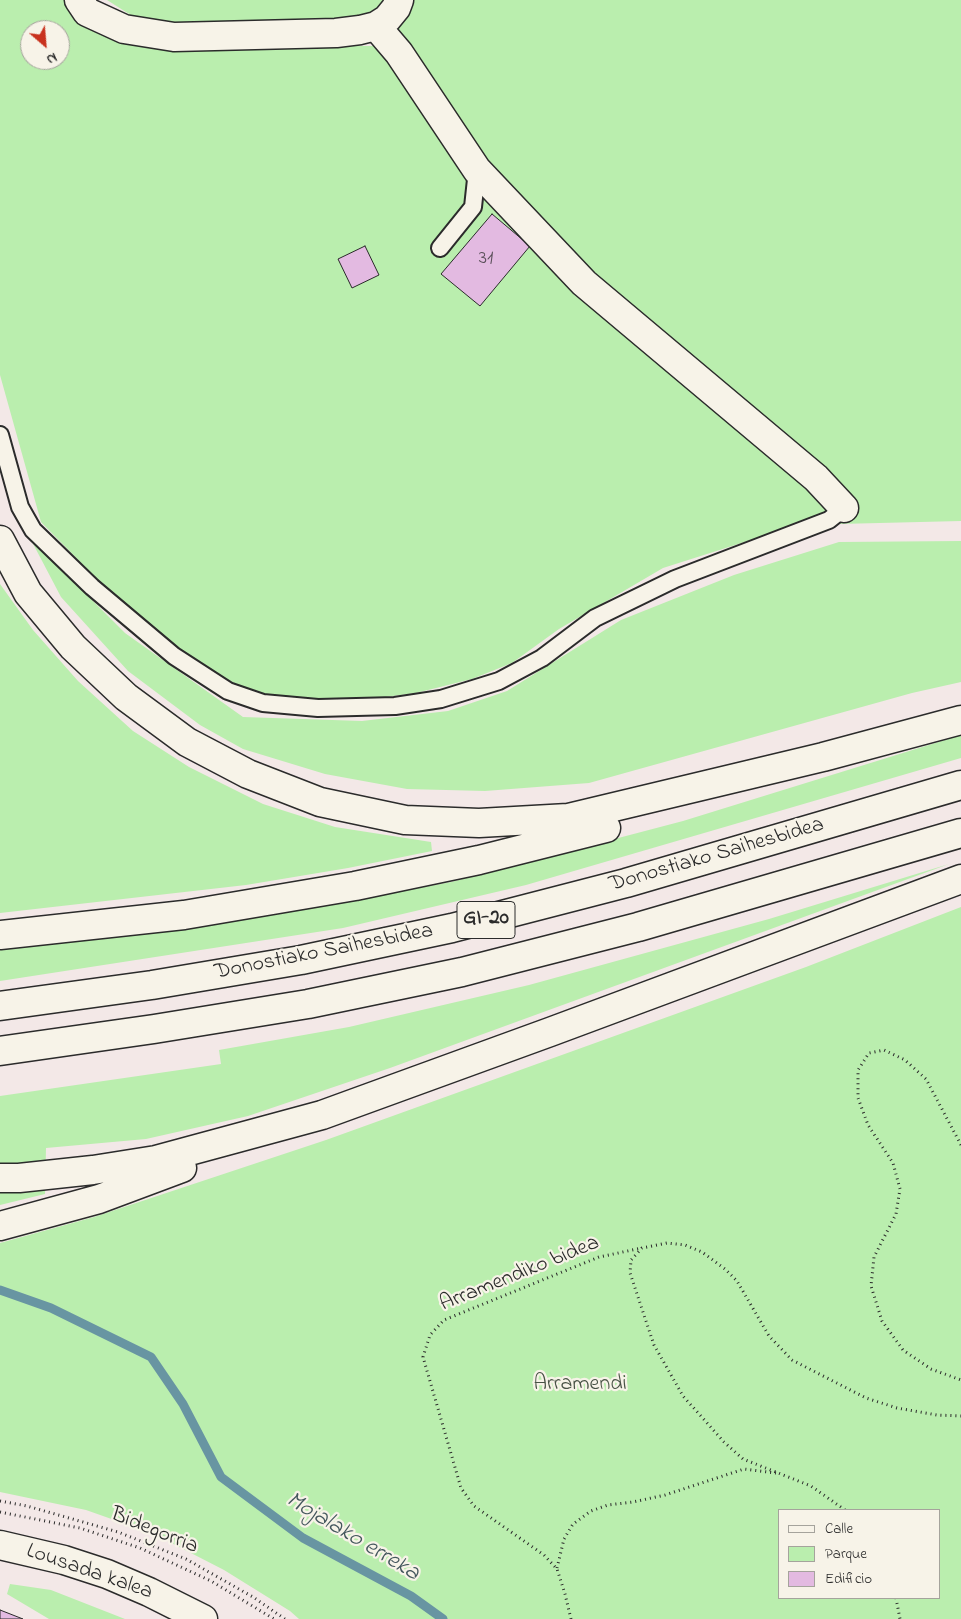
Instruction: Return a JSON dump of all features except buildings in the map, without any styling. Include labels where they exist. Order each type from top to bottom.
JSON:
[{"type":"main road","points":[[79,0],[88,12],[124,29],[174,37],[336,33],[360,30],[376,26],[387,19],[400,0]]},
{"type":"main road","points":[[376,26],[400,53],[477,170],[584,284],[816,478],[844,508]]},
{"type":"main road","points":[[0,540],[28,593],[73,647],[126,697],[187,742],[248,774],[320,802],[405,820],[479,823],[568,818],[824,757],[961,720]]},
{"type":"main road","points":[[0,935],[184,915],[355,886],[479,860],[631,821],[824,757]]},
{"type":"main road","name":"Donostiako Saihesbidea","points":[[0,1006],[152,985],[302,960],[452,928],[626,884],[961,784]]},
{"type":"main road","name":"Donostiako Saihesbidea","points":[[0,1051],[308,1004],[462,972],[638,927],[961,833]]},
{"type":"main road","points":[[0,1226],[99,1199],[961,879]]},
{"type":"main road","points":[[9,1178],[93,1170],[156,1160],[322,1115]]},
{"type":"main road","name":"Lousada kalea","points":[[0,1545],[64,1560],[107,1574],[149,1592],[203,1619]]},
{"type":"lane","points":[[440,248],[472,207],[477,170]]},
{"type":"lane","points":[[0,434],[20,507],[33,530],[92,587],[174,656],[228,691],[263,703],[318,708],[395,706],[441,699],[499,681],[542,658],[595,618],[675,578],[829,520],[844,508]]},
{"type":"path","points":[[961,1145],[926,1079],[905,1060],[884,1050],[869,1053],[858,1070],[858,1098],[868,1125],[893,1163],[900,1188],[896,1214],[874,1257],[871,1286],[882,1321],[903,1350],[931,1369],[961,1380]]},
{"type":"path","name":"Arramendiko bidea","points":[[571,1619],[557,1569],[544,1555],[474,1506],[461,1488],[423,1357],[430,1335],[444,1320],[598,1257],[667,1243],[685,1245],[702,1252],[725,1269],[737,1281],[768,1336],[792,1360],[866,1398],[897,1408],[937,1415],[961,1416]]},
{"type":"path","name":"Arramendiko bidea","points":[[642,1248],[630,1260],[630,1273],[654,1346],[683,1396],[724,1442],[743,1459],[812,1486],[844,1509]]},
{"type":"path","name":"Arramendiko bidea","points":[[557,1569],[564,1539],[573,1524],[591,1511],[665,1495],[744,1469],[781,1473]]},
{"type":"path","name":"Bidegorria","points":[[0,1501],[27,1506],[118,1532],[186,1559],[253,1597],[285,1619]]},
{"type":"path","points":[[0,1512],[80,1528],[140,1548],[211,1581],[274,1619]]},
{"type":"path","points":[[896,1599],[900,1619]]},
{"type":"green space","points":[[0,0],[70,0],[146,43],[372,46],[402,20],[410,0],[961,0],[961,521],[798,525],[663,568],[559,629],[512,663],[472,679],[416,693],[377,698],[288,699],[255,693],[220,676],[146,629],[41,522],[0,375]]},
{"type":"green space","points":[[107,0],[388,0],[361,23],[197,27],[137,19]]},
{"type":"green space","points":[[30,538],[125,633],[243,717],[362,721],[448,711],[507,691],[621,620],[734,575],[839,542],[961,541],[961,682],[912,693],[589,783],[485,791],[407,789],[325,774],[243,749],[200,725],[128,671],[61,597]]},
{"type":"green space","points":[[0,584],[33,630],[78,681],[133,731],[189,767],[263,804],[335,827],[431,842],[432,851],[348,868],[246,885],[0,913]]},
{"type":"green space","points":[[961,735],[961,758],[526,885],[343,928],[0,981],[0,947],[87,938],[296,911],[451,882],[683,821]]},
{"type":"green space","points":[[949,864],[390,1068],[248,1116],[146,1139],[46,1148],[45,1194],[0,1205],[0,1096],[221,1064],[219,1050],[349,1027],[529,985],[769,919]]},
{"type":"green space","name":"Arramendi","points":[[961,907],[961,1619],[299,1619],[290,1611],[224,1570],[154,1534],[86,1510],[0,1492],[0,1243],[94,1217],[326,1140],[806,967]]},
{"type":"green space","points":[[10,1584],[51,1590],[125,1619],[49,1619],[7,1594]]},
{"type":"waterway","name":"Mojalako erreka","points":[[0,1290],[51,1308],[151,1357],[183,1404],[221,1477],[303,1538],[411,1596],[443,1619]]}]
